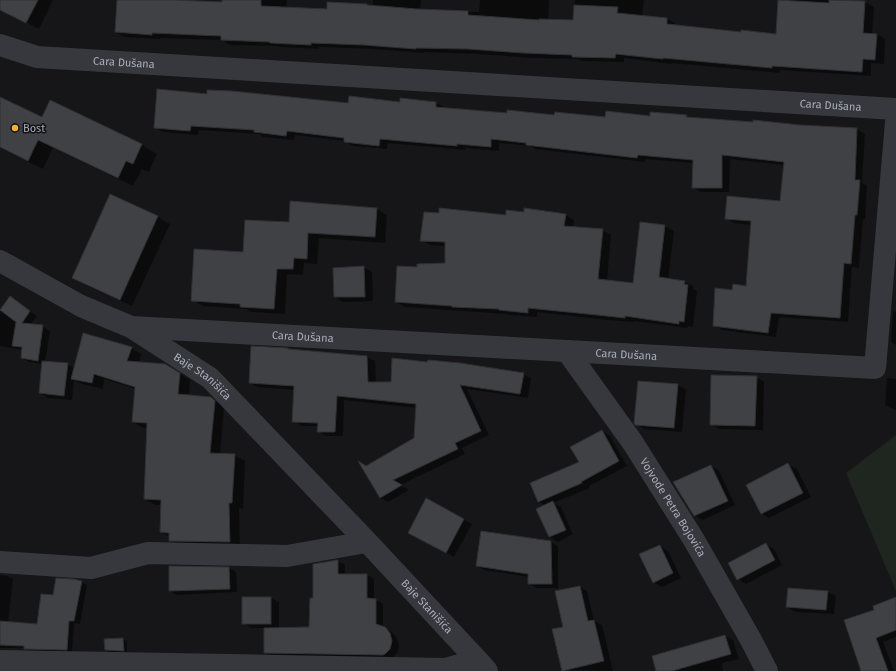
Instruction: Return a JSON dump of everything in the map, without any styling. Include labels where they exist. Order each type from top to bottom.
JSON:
[{"type":"street","name":"Cara Dušana","points":[[0,44],[37,57],[896,109]]},
{"type":"street","name":"Cara Dušana","points":[[131,326],[875,368],[896,122]]},
{"type":"street","name":"Baje Stanišića","points":[[0,261],[81,306],[131,326],[210,378],[482,665]]},
{"type":"street","name":"Vojvode Petra Bojovića","points":[[567,351],[633,443],[694,540],[767,671]]},
{"type":"street","points":[[0,562],[91,568],[148,554],[287,556],[366,542]]},
{"type":"street","points":[[0,661],[445,669],[482,665]]},
{"type":"shaded area","points":[[896,435],[896,591],[846,473]]},
{"type":"building","points":[[0,0],[38,0],[26,23],[0,10]]},
{"type":"building","points":[[117,0],[222,2],[222,0],[261,0],[261,6],[327,9],[327,2],[417,9],[468,11],[468,15],[539,20],[573,20],[574,5],[618,7],[617,13],[667,18],[667,24],[741,32],[741,30],[776,34],[778,0],[829,3],[829,0],[865,1],[863,33],[877,34],[875,60],[863,59],[862,72],[772,66],[772,68],[616,54],[615,58],[572,57],[572,55],[468,49],[416,49],[364,45],[270,43],[221,40],[221,36],[152,33],[152,35],[115,32]]},
{"type":"building","points":[[157,89],[207,94],[207,90],[232,91],[348,103],[349,96],[400,102],[400,98],[436,102],[436,107],[507,113],[507,110],[554,115],[555,112],[605,117],[606,111],[650,116],[650,112],[687,115],[686,117],[753,122],[753,120],[800,125],[857,128],[855,180],[860,180],[857,215],[855,215],[851,264],[844,263],[840,318],[771,313],[768,333],[713,326],[715,288],[732,290],[733,284],[746,286],[751,221],[725,219],[727,196],[780,201],[784,162],[722,155],[722,188],[692,188],[693,160],[638,155],[637,158],[526,145],[526,143],[491,139],[491,147],[457,144],[457,146],[380,139],[379,146],[344,142],[344,138],[287,131],[286,136],[254,132],[254,130],[191,126],[190,131],[154,128]]},
{"type":"building","points":[[0,97],[42,117],[50,100],[142,144],[133,164],[126,161],[118,178],[38,140],[28,161],[0,147]]},
{"type":"building","points":[[110,194],[158,216],[120,300],[72,278]]},
{"type":"building","points":[[290,201],[377,208],[375,237],[308,233],[307,259],[294,258],[293,269],[277,269],[274,309],[240,307],[240,304],[191,301],[194,249],[243,252],[245,220],[289,222]]},
{"type":"building","points":[[439,208],[506,215],[506,210],[524,212],[524,208],[566,214],[564,226],[603,229],[598,279],[633,283],[640,222],[665,225],[659,277],[685,281],[684,284],[688,285],[684,322],[679,321],[679,324],[625,316],[625,318],[528,308],[528,313],[499,309],[395,302],[397,266],[417,267],[417,264],[445,263],[445,242],[420,241],[424,212],[439,213]]},
{"type":"building","points":[[364,266],[365,297],[334,297],[333,268]]},
{"type":"building","points":[[10,296],[30,311],[22,323],[43,325],[38,361],[21,358],[22,347],[12,346],[16,322],[0,310]]},
{"type":"building","points":[[83,333],[132,347],[127,361],[165,364],[180,373],[178,394],[211,397],[215,401],[210,453],[235,454],[232,503],[229,503],[230,542],[169,541],[169,533],[160,532],[161,500],[144,499],[147,423],[132,422],[135,387],[94,374],[92,383],[71,379]]},
{"type":"building","points":[[251,346],[367,356],[368,382],[391,382],[392,358],[427,362],[428,360],[460,363],[524,373],[520,394],[460,385],[481,431],[455,443],[458,449],[393,480],[402,485],[380,498],[358,461],[366,466],[414,438],[416,404],[337,396],[335,432],[317,432],[318,423],[292,422],[294,386],[249,383]]},
{"type":"building","points":[[42,361],[68,363],[64,396],[39,393]]},
{"type":"building","points":[[711,375],[757,376],[755,426],[710,425]]},
{"type":"building","points":[[638,381],[678,384],[674,428],[635,425]]},
{"type":"building","points":[[602,430],[619,461],[581,482],[582,483],[538,502],[530,483],[579,462],[570,447]]},
{"type":"building","points":[[788,463],[803,493],[761,514],[746,485]]},
{"type":"building","points":[[711,465],[728,501],[694,516],[673,482]]},
{"type":"building","points":[[426,498],[464,519],[446,553],[408,533]]},
{"type":"building","points":[[553,501],[566,530],[549,537],[536,509]]},
{"type":"building","points":[[481,531],[551,541],[552,584],[528,584],[528,574],[476,566]]},
{"type":"building","points":[[766,543],[775,560],[737,580],[728,563]]},
{"type":"building","points":[[660,545],[673,573],[653,583],[639,554]]},
{"type":"building","points":[[338,560],[338,574],[367,574],[367,598],[376,599],[376,624],[385,627],[390,633],[392,641],[390,649],[383,655],[264,653],[264,628],[309,627],[310,598],[313,598],[313,564]]},
{"type":"building","points":[[169,566],[229,567],[230,589],[169,591]]},
{"type":"building","points":[[56,578],[82,581],[74,621],[69,621],[67,650],[24,649],[24,646],[0,645],[0,621],[37,624],[41,594],[53,595]]},
{"type":"building","points":[[580,586],[588,621],[594,620],[604,661],[562,671],[552,629],[563,627],[555,591]]},
{"type":"building","points":[[788,588],[828,591],[826,610],[786,607]]},
{"type":"building","points":[[242,597],[271,597],[271,624],[242,624]]},
{"type":"building","points":[[896,597],[896,630],[876,638],[888,671],[861,671],[844,620],[874,610],[873,606]]},
{"type":"building","points":[[725,635],[731,654],[672,671],[656,671],[652,656]]},
{"type":"building","points":[[123,638],[124,651],[105,650],[104,639]]},
{"type":"place","name":"Bost","points":[[15,128]]}]
